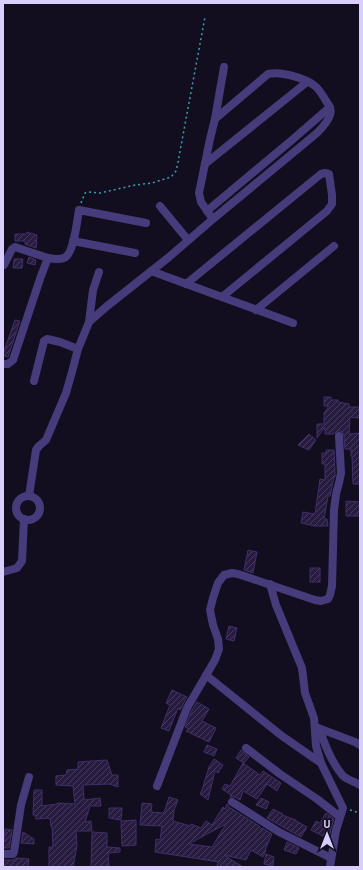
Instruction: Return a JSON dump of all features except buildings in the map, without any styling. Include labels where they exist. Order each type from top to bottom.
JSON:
[{"type":"street","points":[[213,219],[201,202],[198,193],[215,119],[224,67]]},
{"type":"street","points":[[89,322],[106,306],[151,271],[325,125],[331,110],[315,86],[301,79],[274,73],[268,74],[215,119]]},
{"type":"street","points":[[204,164],[307,82]]},
{"type":"street","points":[[207,211],[330,107]]},
{"type":"street","points":[[186,284],[321,174],[329,174],[332,204],[327,211],[222,297]]},
{"type":"street","points":[[160,206],[188,240]]},
{"type":"street","points":[[4,265],[12,248],[15,247],[48,258],[60,260],[66,258],[73,241],[79,210],[146,223]]},
{"type":"street","points":[[73,241],[135,253]]},
{"type":"street","points":[[256,310],[334,246]]},
{"type":"street","points":[[3,364],[8,364],[13,360],[48,258]]},
{"type":"street","points":[[151,271],[294,323]]},
{"type":"street","points":[[29,496],[36,450],[46,440],[66,393],[78,349],[89,322],[93,290],[99,272]]},
{"type":"street","points":[[34,381],[44,341],[47,339],[60,342],[78,349]]},
{"type":"street","points":[[157,786],[187,708],[216,660],[219,649],[218,639],[210,610],[212,598],[218,583],[224,575],[232,573],[238,574],[315,600],[328,600],[332,579],[334,510],[341,473],[339,436]]},
{"type":"street","points":[[29,496],[38,502],[40,508],[39,513],[30,520],[19,516],[16,509],[22,498],[29,496]]},
{"type":"street","points":[[3,572],[17,568],[22,561],[24,519]]},
{"type":"street","points":[[270,584],[276,605],[302,668],[305,693],[318,728],[334,763],[344,777],[360,786]]},
{"type":"street","points":[[206,675],[282,736],[321,763]]},
{"type":"street","points":[[318,728],[360,745]]},
{"type":"street","points":[[318,728],[316,746],[321,763],[343,808],[336,830],[330,867]]},
{"type":"street","points":[[246,748],[340,816]]},
{"type":"street","points":[[3,854],[11,855],[14,852],[21,805],[29,777]]},
{"type":"street","points":[[232,802],[280,832],[331,858]]},
{"type":"path","points":[[79,210],[85,193],[100,193],[135,185],[152,183],[171,177],[176,171],[205,17]]}]
